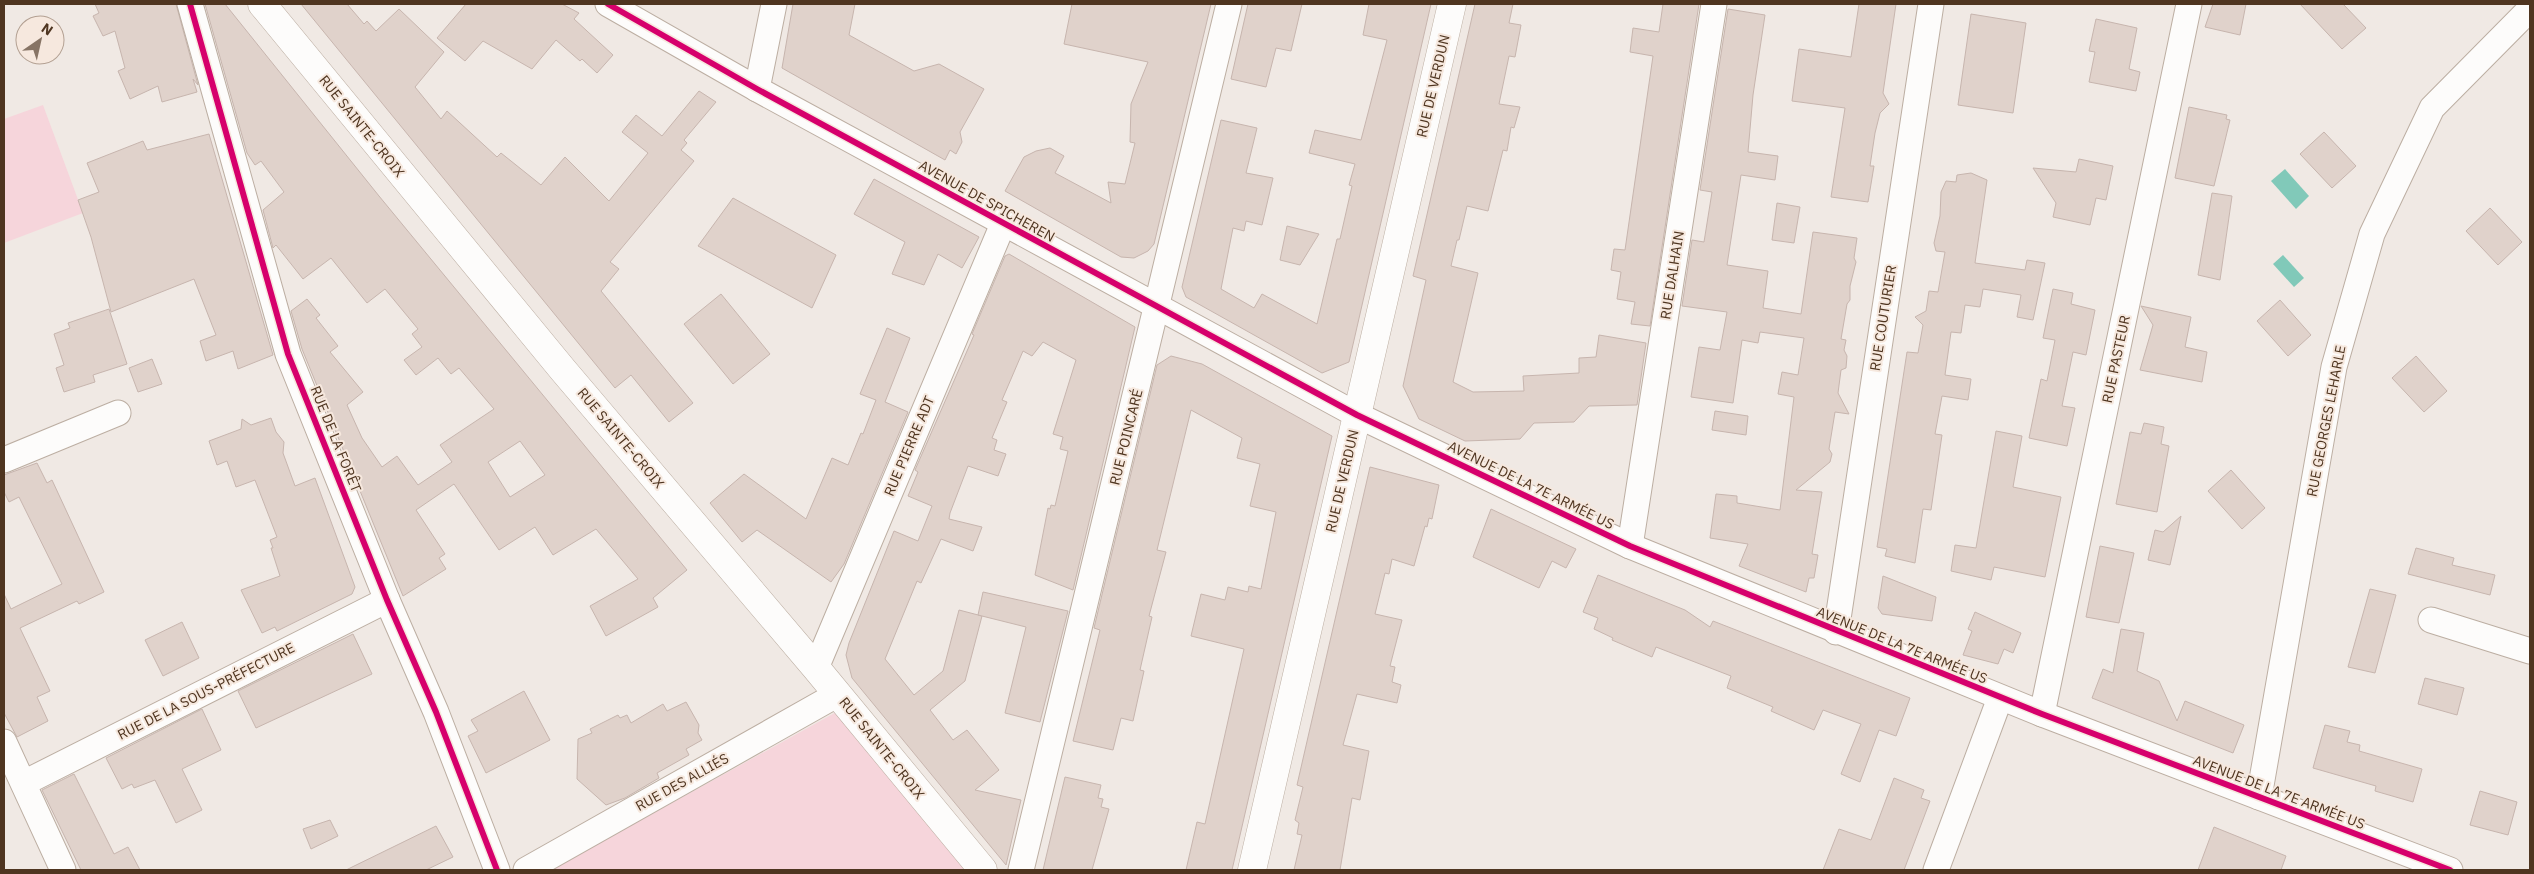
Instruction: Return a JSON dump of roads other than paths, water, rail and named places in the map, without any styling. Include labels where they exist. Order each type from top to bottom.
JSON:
[{"type":"main road","name":"RUE SAINTE-CROIX","points":[[262,4],[563,370],[838,694],[983,870]]},
{"type":"main road","name":"RUE DE VERDUN","points":[[1252,870],[1452,4]]},
{"type":"street","name":"RUE DE LA FORÊT","points":[[190,4],[190,11],[288,354],[387,600],[436,712],[497,870]]},
{"type":"street","name":"AVENUE DE SPICHEREN","points":[[608,4],[757,90],[1357,415]]},
{"type":"street","points":[[757,90],[774,4]]},
{"type":"street","name":"RUE POINCARÉ","points":[[1021,870],[1229,4]]},
{"type":"street","name":"RUE DALHAIN","points":[[1630,546],[1714,4]]},
{"type":"street","name":"RUE COUTURIER","points":[[1836,632],[1931,4]]},
{"type":"street","name":"RUE PASTEUR","points":[[2042,714],[2189,4]]},
{"type":"street","name":"RUE GEORGES LEHARLE","points":[[2259,797],[2334,367],[2372,234],[2432,108],[2530,9]]},
{"type":"street","name":"RUE PIERRE ADT","points":[[816,668],[1003,224]]},
{"type":"street","points":[[4,460],[118,413]]},
{"type":"street","name":"AVENUE DE LA 7E ARMÉE US","points":[[1357,415],[1630,546],[1836,632],[2000,698],[2450,870]]},
{"type":"street","name":"RUE DE LA SOUS-PRÉFECTURE","points":[[24,783],[387,600]]},
{"type":"street","points":[[2431,620],[2530,651]]},
{"type":"street","name":"RUE DES ALLIÉS","points":[[526,870],[838,694]]},
{"type":"street","points":[[1936,870],[2000,698]]},
{"type":"street","points":[[4,742],[63,870]]}]
